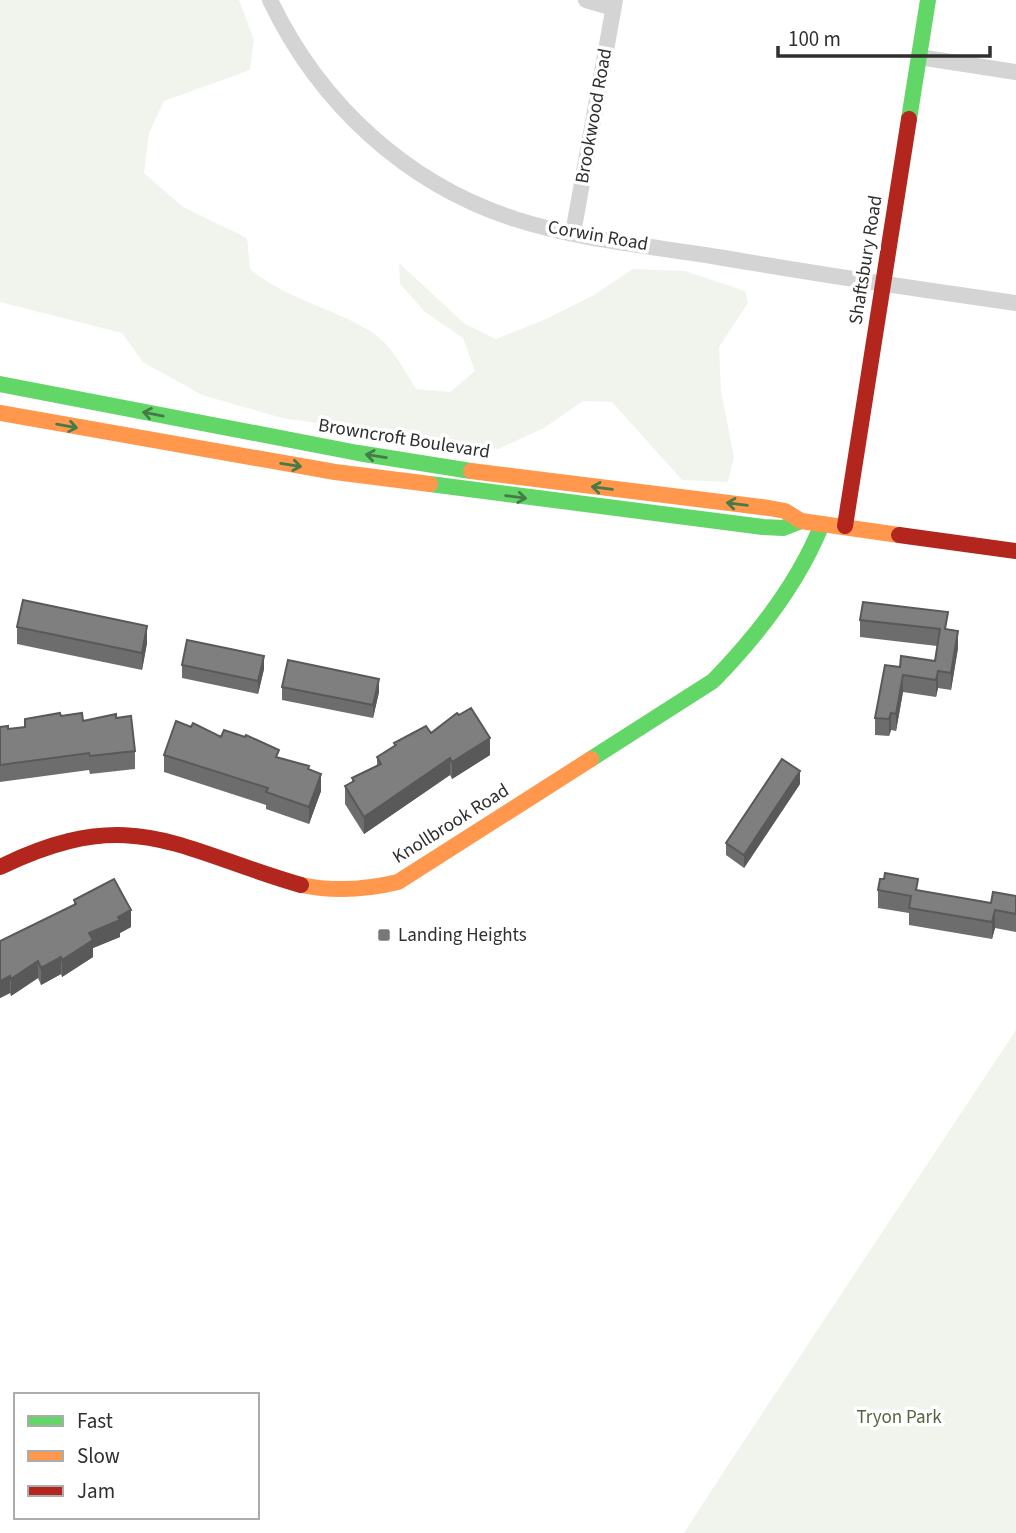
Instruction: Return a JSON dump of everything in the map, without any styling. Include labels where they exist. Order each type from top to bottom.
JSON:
[{"type":"main road","name":"Shaftsbury Road","points":[[845,526],[928,0]]},
{"type":"main road","name":"Browncroft Boulevard","points":[[0,384],[358,453],[510,477],[785,511],[801,521],[1016,551]]},
{"type":"main road","name":"Browncroft Boulevard","points":[[0,413],[188,448],[396,481],[763,527],[783,528],[801,521]]},
{"type":"main road","name":"Knollbrook Road","points":[[0,867],[68,838],[123,833],[191,846],[322,892],[364,892],[398,882],[713,681],[737,656],[801,571],[822,524]]},
{"type":"street","name":"Corwin Road","points":[[270,0],[287,35],[314,76],[344,111],[408,166],[453,192],[515,219],[573,233],[884,285],[1016,303]]},
{"type":"street","points":[[586,0],[614,4]]},
{"type":"street","name":"Brookwood Road","points":[[573,233],[614,4]]},
{"type":"street","points":[[919,57],[1016,72]]},
{"type":"green space","points":[[0,0],[239,0],[254,40],[250,70],[164,101],[149,133],[144,173],[183,207],[247,238],[250,269],[264,279],[377,336],[396,357],[416,389],[450,392],[475,371],[463,338],[425,312],[400,284],[399,263],[465,324],[496,339],[546,319],[594,295],[633,269],[685,271],[745,291],[748,303],[719,347],[721,391],[734,457],[728,482],[682,480],[612,402],[583,401],[544,428],[498,449],[282,418],[202,395],[143,362],[122,333],[0,302]]},
{"type":"green space","name":"Tryon Park","points":[[1016,1030],[1016,1533],[684,1533],[728,1465]]},
{"type":"building","points":[[23,600],[147,626],[142,653],[17,627]]},
{"type":"building","points":[[863,602],[948,612],[945,629],[958,631],[951,673],[938,671],[936,680],[903,675],[896,714],[891,713],[889,719],[875,718],[885,665],[900,667],[901,656],[935,661],[940,629],[860,620]]},
{"type":"building","points":[[187,640],[264,656],[258,681],[182,665]]},
{"type":"building","points":[[288,660],[379,679],[373,705],[282,687]]},
{"type":"building","points":[[471,708],[490,738],[452,762],[450,758],[364,817],[345,786],[354,781],[352,778],[381,764],[377,757],[396,745],[394,743],[426,726],[431,733],[457,713],[459,715]]},
{"type":"building","points":[[60,713],[61,716],[82,713],[83,721],[116,714],[116,718],[131,716],[135,751],[90,756],[89,753],[0,765],[0,727],[25,727],[25,719]]},
{"type":"building","points":[[176,721],[191,727],[193,723],[221,737],[224,730],[245,737],[246,735],[279,750],[276,757],[309,766],[308,769],[321,774],[309,807],[266,792],[268,788],[164,755]]},
{"type":"building","points":[[782,759],[800,771],[744,855],[726,843]]},
{"type":"building","points":[[885,873],[918,879],[916,890],[991,903],[993,892],[1016,896],[1016,914],[995,910],[992,922],[909,908],[911,896],[878,890],[880,879],[884,879]]},
{"type":"building","points":[[114,879],[131,910],[118,917],[120,920],[89,933],[93,940],[62,960],[61,957],[41,968],[38,961],[11,979],[10,976],[0,981],[0,941],[76,904],[74,900]]},
{"type":"traffic: fast","points":[[909,119],[928,0]]},
{"type":"traffic: fast","points":[[0,384],[358,453],[471,471]]},
{"type":"traffic: fast","points":[[430,484],[763,527],[783,528],[801,521]]},
{"type":"traffic: fast","points":[[591,759],[713,681],[746,646],[789,588],[822,524]]},
{"type":"traffic: slow","points":[[0,413],[335,472],[430,484]]},
{"type":"traffic: slow","points":[[471,471],[769,508],[785,511],[801,521],[899,535]]},
{"type":"traffic: slow","points":[[301,885],[350,889],[398,882],[591,759]]},
{"type":"traffic: jam","points":[[845,526],[909,119]]},
{"type":"traffic: jam","points":[[899,535],[1016,551]]},
{"type":"traffic: jam","points":[[0,867],[46,848],[85,838],[120,835],[153,838],[186,847],[301,885]]},
{"type":"place","name":"Landing Heights","points":[[384,935]]}]
